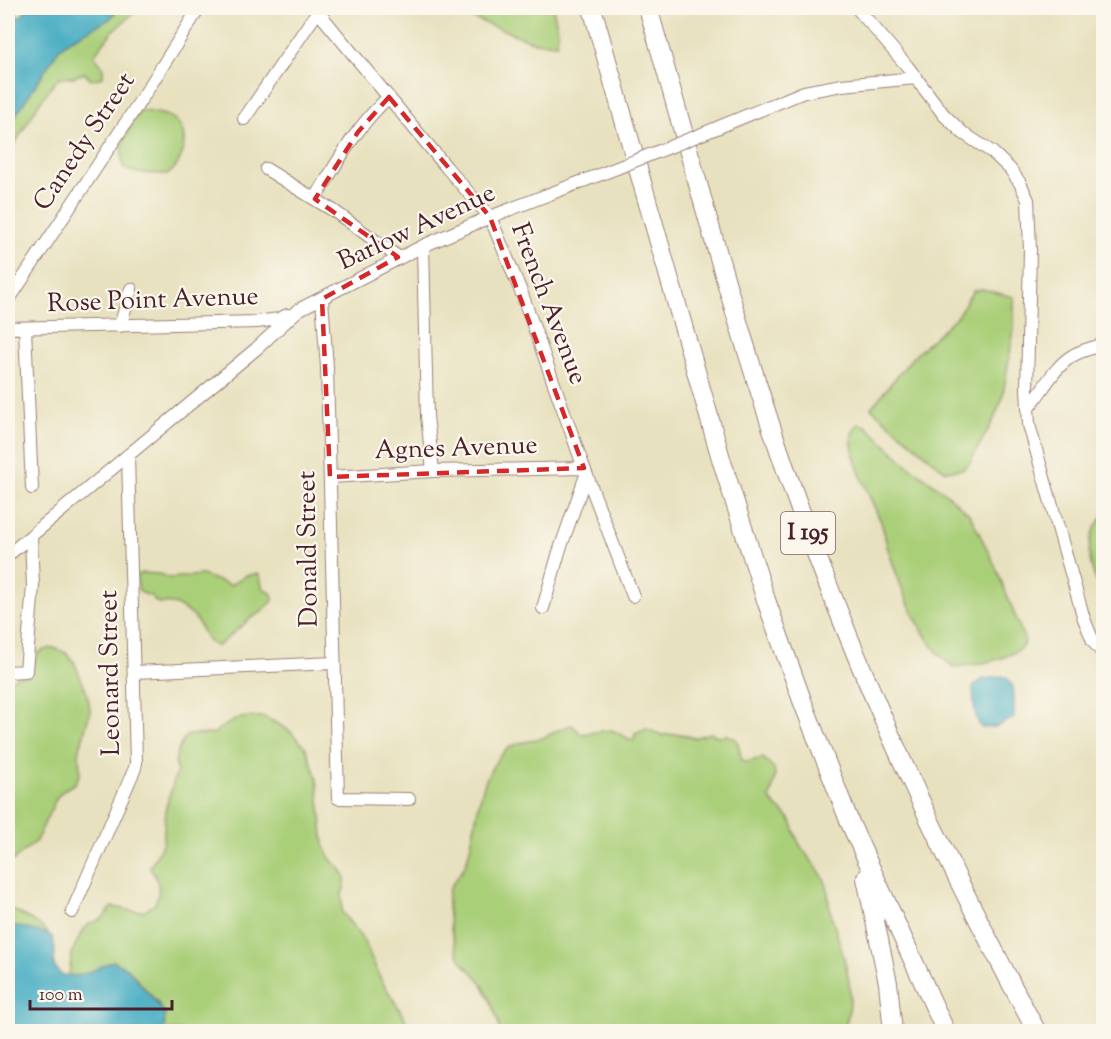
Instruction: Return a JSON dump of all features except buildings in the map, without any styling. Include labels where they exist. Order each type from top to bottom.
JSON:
[{"type":"highway","name":"I 195","points":[[592,8],[722,462],[766,600],[803,703],[859,844],[946,1032]]},
{"type":"highway","name":"I 195","points":[[648,8],[736,316],[797,503],[848,639],[951,867],[1037,1032]]},
{"type":"highway","points":[[859,844],[888,983],[893,1032]]},
{"type":"street","name":"Canedy Street","points":[[8,301],[200,8]]},
{"type":"street","points":[[857,8],[944,115],[963,133],[992,152],[1010,169],[1028,200],[1029,425],[1084,619],[1093,641],[1104,655]]},
{"type":"street","points":[[244,119],[317,9]]},
{"type":"street","name":"French Avenue","points":[[317,9],[490,217],[526,304],[585,471],[633,596]]},
{"type":"street","name":"Barlow Avenue","points":[[8,555],[256,349],[298,310],[398,257],[490,217],[804,92],[842,85],[916,78]]},
{"type":"street","points":[[315,199],[358,132],[369,117],[389,98]]},
{"type":"street","points":[[266,170],[315,199],[398,257]]},
{"type":"street","points":[[423,246],[427,416],[433,471]]},
{"type":"street","points":[[120,326],[131,289]]},
{"type":"street","name":"Donald Street","points":[[322,299],[327,368],[338,798],[409,799]]},
{"type":"street","name":"Rose Point Avenue","points":[[8,328],[257,322],[279,319],[298,310]]},
{"type":"street","points":[[25,328],[32,488]]},
{"type":"street","points":[[1028,408],[1044,389],[1057,367],[1073,355],[1104,344]]},
{"type":"street","name":"Leonard Street","points":[[72,912],[135,768],[137,753],[128,455]]},
{"type":"street","name":"Agnes Avenue","points":[[330,477],[433,471],[585,471]]},
{"type":"street","points":[[543,608],[585,471]]},
{"type":"street","points":[[8,672],[26,670],[33,586],[31,537]]},
{"type":"street","points":[[135,672],[333,663]]},
{"type":"highlighted area","points":[[389,97],[490,217],[584,468],[330,477],[322,299],[398,257],[315,199],[358,132]]},
{"type":"green space","points":[[119,8],[139,8],[112,32],[94,55],[103,68],[103,77],[91,80],[84,73],[74,77],[58,78],[40,102],[8,155],[8,127],[59,49],[71,39],[110,19]]},
{"type":"green space","points":[[446,8],[553,8],[558,31],[557,44],[534,42]]},
{"type":"green space","points":[[141,110],[174,119],[182,131],[184,139],[181,155],[174,169],[168,174],[138,173],[124,169],[122,152],[125,138]]},
{"type":"green space","points":[[982,289],[1014,297],[1014,329],[1002,400],[970,462],[963,469],[945,471],[871,408],[912,358],[957,316],[973,291]]},
{"type":"green space","points":[[859,424],[866,426],[904,462],[948,495],[970,515],[994,563],[1022,633],[1025,643],[1020,649],[993,661],[954,667],[931,644],[905,597],[881,522],[857,467],[852,435]]},
{"type":"green space","points":[[1103,516],[1103,597],[1091,566],[1089,546],[1091,536]]},
{"type":"green space","points":[[159,574],[170,578],[202,575],[230,585],[247,575],[257,574],[260,576],[262,587],[272,594],[273,601],[218,646],[209,641],[192,615],[176,605],[156,602],[151,596],[140,592],[137,575]]},
{"type":"green space","points":[[54,648],[66,653],[74,662],[89,702],[90,712],[79,752],[80,774],[75,783],[57,797],[36,841],[8,865],[8,681],[18,676],[29,676],[38,653]]},
{"type":"green space","points":[[264,717],[278,724],[290,731],[306,748],[317,779],[324,845],[331,860],[345,876],[342,912],[364,941],[381,980],[404,1016],[409,1031],[164,1031],[165,1025],[159,1004],[128,969],[113,961],[86,974],[69,975],[72,952],[82,932],[89,924],[103,918],[112,907],[139,911],[155,904],[158,885],[150,867],[163,843],[166,807],[177,771],[175,763],[177,753],[184,738],[188,735],[213,734],[239,718]]},
{"type":"green space","points":[[572,725],[581,734],[612,730],[633,741],[635,734],[646,729],[662,735],[681,734],[694,738],[710,733],[718,736],[728,735],[737,740],[742,760],[746,762],[763,758],[774,768],[775,777],[770,799],[790,819],[801,847],[822,875],[827,887],[829,907],[849,986],[848,1016],[843,1031],[500,1031],[483,986],[458,955],[450,921],[448,894],[466,863],[482,790],[495,763],[504,752],[513,746],[542,738]]},
{"type":"green space","points":[[8,907],[37,923],[48,933],[37,933],[8,924]]},
{"type":"water","points":[[8,8],[15,8],[18,17],[26,8],[119,8],[110,19],[71,39],[59,49],[8,127]]},
{"type":"water","points":[[1001,676],[1007,678],[1013,687],[1014,718],[995,727],[982,728],[975,714],[973,687],[982,680]]},
{"type":"water","points":[[8,924],[52,936],[55,949],[54,966],[60,974],[82,975],[113,961],[128,969],[165,1013],[164,1031],[8,1031]]}]
